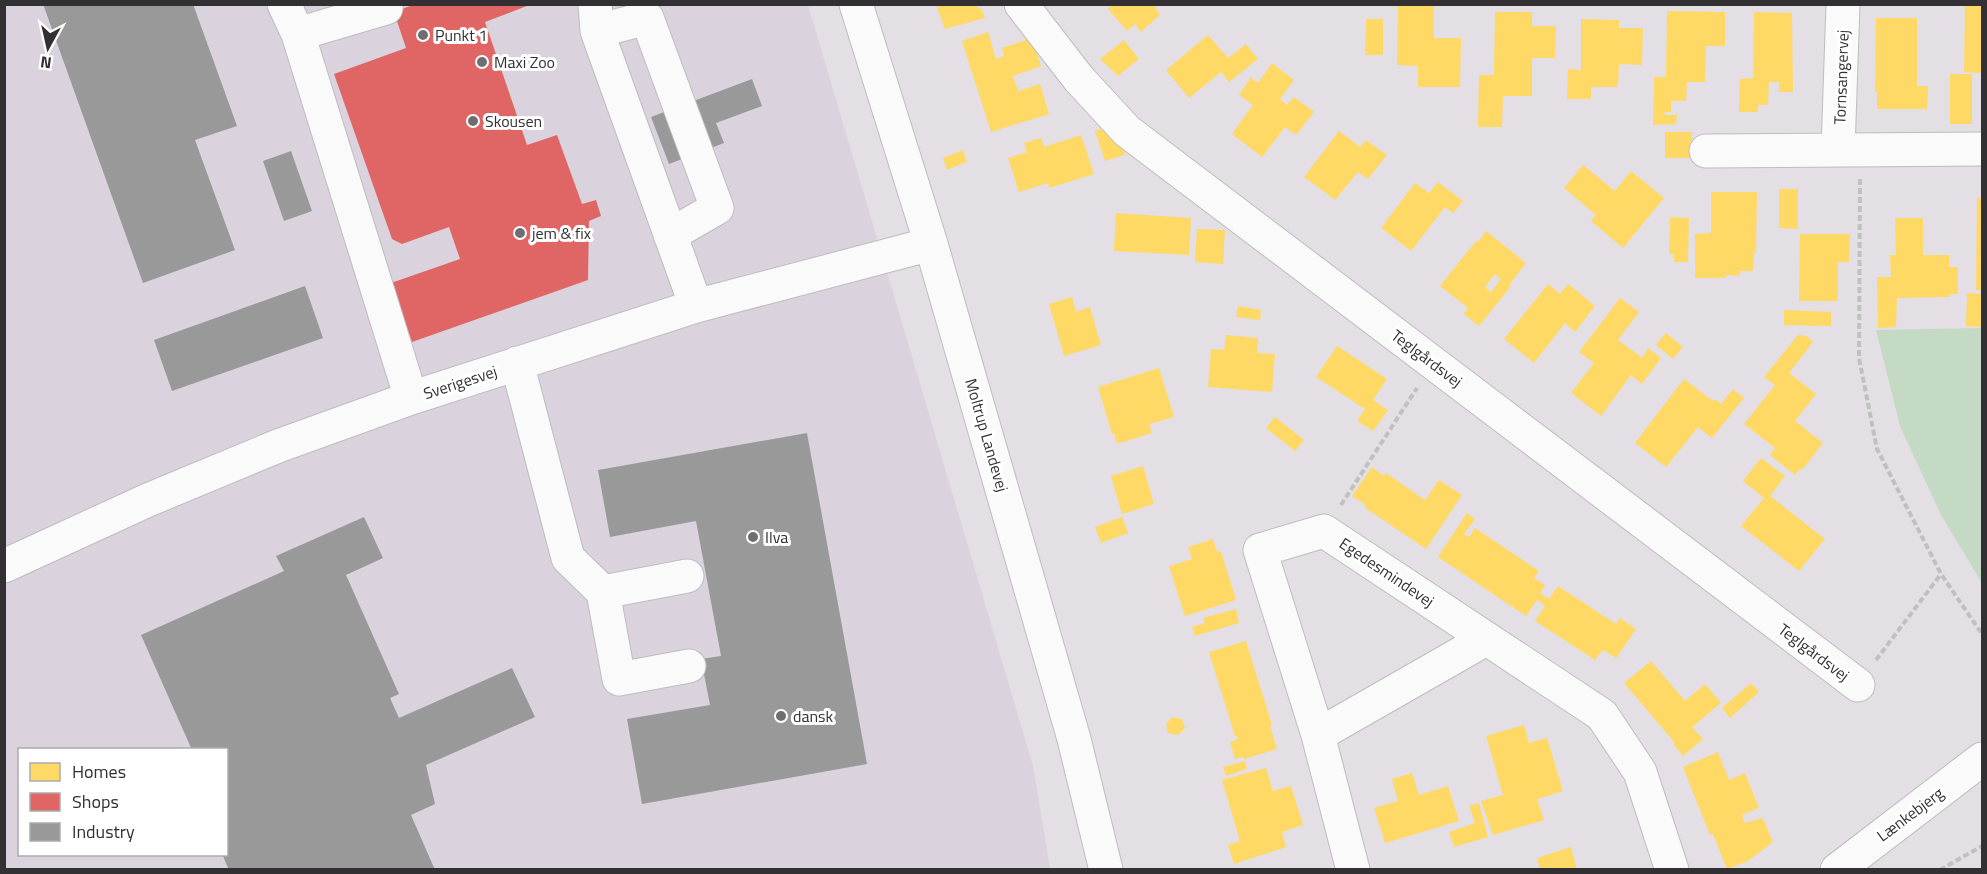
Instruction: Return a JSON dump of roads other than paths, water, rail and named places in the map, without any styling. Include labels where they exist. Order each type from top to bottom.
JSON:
[{"type":"street","points":[[284,4],[298,34],[411,398]]},
{"type":"street","name":"Moltrup Landevej","points":[[856,4],[931,244],[1074,739],[1106,870]]},
{"type":"street","name":"Teglgårdsvej","points":[[1022,4],[1078,78],[1127,131],[1858,685]]},
{"type":"street","name":"Tornsangervej","points":[[1843,4],[1849,150]]},
{"type":"street","points":[[298,34],[386,8]]},
{"type":"street","points":[[670,235],[717,208],[647,18],[596,18],[670,235],[696,306]]},
{"type":"street","points":[[1706,151],[1983,149]]},
{"type":"street","name":"Sverigesvej","points":[[4,566],[148,500],[278,446],[411,398],[696,306],[931,244]]},
{"type":"street","points":[[517,363],[567,558],[603,592],[619,679],[689,666]]},
{"type":"street","name":"Egedesmindevej","points":[[1353,870],[1318,735],[1260,550],[1324,531],[1602,715],[1640,772],[1672,870]]},
{"type":"street","points":[[603,592],[687,576]]},
{"type":"street","points":[[1318,735],[1486,639]]},
{"type":"street","name":"Lænkebjerg","points":[[1837,870],[1983,759]]},
{"type":"place","name":"Punkt 1","points":[[423,35]]},
{"type":"place","name":"Maxi Zoo","points":[[482,62]]},
{"type":"place","name":"Skousen","points":[[473,121]]},
{"type":"place","name":"jem & fix","points":[[520,233]]},
{"type":"place","name":"Ilva","points":[[753,537]]},
{"type":"place","name":"dansk","points":[[781,716]]}]
